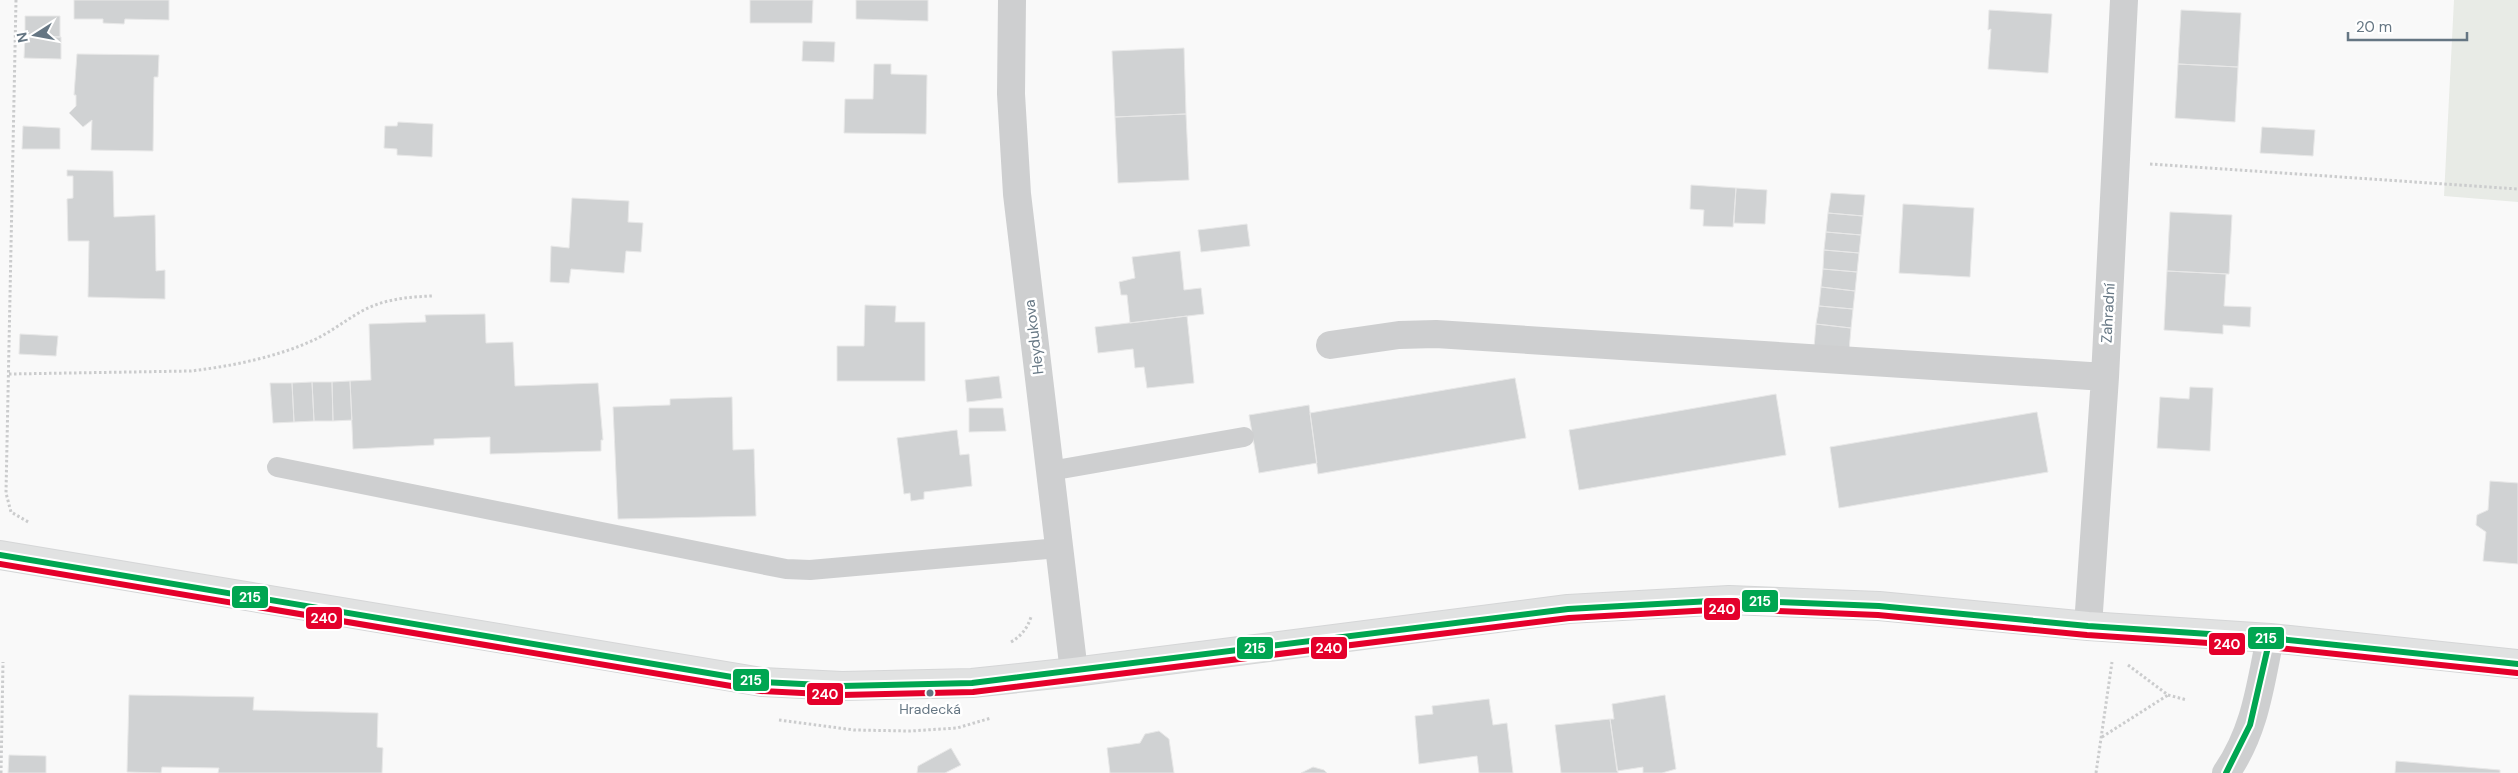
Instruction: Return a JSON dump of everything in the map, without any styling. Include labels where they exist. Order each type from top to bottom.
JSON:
[{"type":"main road","points":[[0,556],[762,682],[842,686],[972,683],[1074,672],[1568,609],[1676,601],[1729,600],[1811,602],[2088,626],[2270,638],[2518,664]]},
{"type":"street","name":"Heydukova","points":[[1012,0],[1011,94],[1015,168],[1074,672]]},
{"type":"street","name":"Zahradní","points":[[2088,626],[2105,377],[2124,0]]},
{"type":"street","points":[[1330,344],[1399,335],[1466,336],[2105,377]]},
{"type":"street","points":[[2226,773],[2238,755],[2253,718],[2270,638]]},
{"type":"lane","points":[[1050,471],[1244,437]]},
{"type":"lane","points":[[277,467],[786,570],[810,570],[1059,548]]},
{"type":"path","points":[[16,0],[6,493],[11,512],[31,524]]},
{"type":"path","points":[[2115,162],[2518,189]]},
{"type":"path","points":[[9,374],[190,371],[218,368],[290,349],[317,338],[364,310],[386,302],[432,296]]},
{"type":"path","points":[[1007,644],[1020,637],[1028,626],[1032,614]]},
{"type":"path","points":[[2096,773],[2112,659],[2120,659],[2168,695],[2186,700]]},
{"type":"path","points":[[1,773],[3,662]]},
{"type":"path","points":[[2102,738],[2168,695]]},
{"type":"path","points":[[957,728],[994,717]]},
{"type":"shaded area","points":[[2454,0],[2518,0],[2518,202],[2444,196]]},
{"type":"building","points":[[74,0],[169,0],[169,20],[125,19],[124,24],[103,23],[103,19],[74,19]]},
{"type":"building","points":[[750,0],[813,0],[812,23],[750,23]]},
{"type":"building","points":[[856,0],[928,0],[928,21],[856,19]]},
{"type":"building","points":[[1989,10],[2052,14],[2048,73],[1988,69],[1991,29],[1988,30]]},
{"type":"building","points":[[2181,10],[2241,13],[2238,67],[2178,64]]},
{"type":"building","points":[[25,16],[60,16],[60,37],[25,36]]},
{"type":"building","points":[[25,36],[61,37],[61,59],[24,58]]},
{"type":"building","points":[[803,41],[835,42],[834,62],[802,61]]},
{"type":"building","points":[[1184,48],[1186,114],[1115,117],[1112,51]]},
{"type":"building","points":[[77,54],[159,55],[158,77],[154,77],[153,151],[91,150],[92,120],[83,127],[69,113],[76,106],[76,95],[74,95]]},
{"type":"building","points":[[874,64],[891,64],[891,74],[927,75],[926,134],[844,133],[845,99],[873,99]]},
{"type":"building","points":[[2178,64],[2238,67],[2235,122],[2175,118]]},
{"type":"building","points":[[1186,114],[1189,180],[1118,183],[1115,117]]},
{"type":"building","points":[[398,122],[433,124],[432,157],[397,155],[397,149],[384,148],[385,126],[397,126]]},
{"type":"building","points":[[23,126],[60,128],[60,149],[22,149]]},
{"type":"building","points":[[2262,127],[2315,130],[2313,156],[2260,153]]},
{"type":"building","points":[[67,170],[113,171],[114,217],[155,215],[156,271],[165,270],[165,299],[88,297],[89,241],[68,241],[67,199],[73,198],[73,176],[67,176]]},
{"type":"building","points":[[1691,185],[1736,188],[1733,227],[1703,226],[1704,210],[1690,209]]},
{"type":"building","points":[[1736,188],[1767,190],[1765,224],[1734,223]]},
{"type":"building","points":[[1831,193],[1865,195],[1863,216],[1828,213]]},
{"type":"building","points":[[572,198],[629,201],[628,222],[643,223],[641,252],[626,251],[624,273],[571,269],[569,283],[550,282],[551,246],[569,248]]},
{"type":"building","points":[[1903,204],[1974,208],[1970,277],[1899,273]]},
{"type":"building","points":[[2170,212],[2232,215],[2229,274],[2167,271]]},
{"type":"building","points":[[1828,213],[1863,216],[1861,235],[1826,232]]},
{"type":"building","points":[[1247,224],[1250,246],[1201,252],[1198,230]]},
{"type":"building","points":[[1826,232],[1861,235],[1859,253],[1824,250]]},
{"type":"building","points":[[1824,250],[1859,253],[1857,272],[1823,269]]},
{"type":"building","points":[[1180,251],[1184,290],[1201,288],[1204,314],[1130,323],[1127,295],[1121,295],[1119,282],[1135,278],[1132,257]]},
{"type":"building","points":[[1823,269],[1857,272],[1855,291],[1821,287]]},
{"type":"building","points":[[2167,271],[2226,274],[2224,306],[2251,307],[2250,327],[2223,325],[2223,334],[2164,330]]},
{"type":"building","points":[[1821,287],[1855,291],[1853,309],[1819,306]]},
{"type":"building","points":[[865,305],[896,306],[895,322],[925,322],[925,381],[837,381],[837,346],[864,346]]},
{"type":"building","points":[[1819,306],[1853,309],[1851,328],[1816,324]]},
{"type":"building","points":[[485,314],[486,343],[513,342],[515,386],[598,383],[603,440],[601,440],[601,451],[490,454],[490,437],[434,439],[434,445],[353,449],[350,381],[371,380],[369,324],[426,322],[425,315]]},
{"type":"building","points":[[1187,316],[1194,383],[1147,388],[1144,367],[1135,368],[1133,349],[1098,353],[1095,327]]},
{"type":"building","points":[[1816,324],[1851,328],[1849,351],[1814,348]]},
{"type":"building","points":[[20,334],[58,336],[56,356],[19,354]]},
{"type":"building","points":[[999,376],[1002,398],[967,402],[965,380]]},
{"type":"building","points":[[1515,378],[1526,438],[1318,474],[1310,413]]},
{"type":"building","points":[[350,381],[352,420],[333,421],[332,382]]},
{"type":"building","points":[[312,382],[314,421],[294,422],[292,383]]},
{"type":"building","points":[[312,382],[332,382],[333,421],[314,421]]},
{"type":"building","points":[[270,383],[292,383],[294,422],[273,423]]},
{"type":"building","points":[[2190,387],[2213,388],[2210,451],[2157,448],[2160,397],[2189,399]]},
{"type":"building","points":[[1776,394],[1786,455],[1579,490],[1569,430]]},
{"type":"building","points":[[732,397],[733,450],[754,449],[756,516],[618,519],[613,407],[670,405],[670,399]]},
{"type":"building","points":[[1309,405],[1317,463],[1259,473],[1249,415]]},
{"type":"building","points":[[969,408],[1003,408],[1006,431],[969,432]]},
{"type":"building","points":[[2037,412],[2048,472],[1839,508],[1830,447]]},
{"type":"building","points":[[957,430],[960,455],[969,454],[972,486],[924,492],[924,499],[911,501],[910,493],[904,494],[897,438]]},
{"type":"building","points":[[2490,481],[2518,483],[2518,564],[2483,561],[2486,532],[2476,525],[2477,515],[2488,510]]},
{"type":"building","points":[[129,695],[254,697],[253,710],[378,713],[377,747],[383,748],[382,773],[218,773],[219,768],[162,767],[161,773],[127,772]]},
{"type":"building","points":[[1665,695],[1676,769],[1662,773],[1643,773],[1643,767],[1617,771],[1610,719],[1614,719],[1612,704]]},
{"type":"building","points":[[1489,699],[1493,725],[1507,723],[1513,773],[1479,773],[1477,756],[1419,764],[1415,716],[1433,714],[1432,706]]},
{"type":"building","points":[[1610,719],[1618,773],[1561,773],[1555,725]]},
{"type":"building","points":[[1159,731],[1169,739],[1174,773],[1110,773],[1107,748],[1140,743],[1145,734]]},
{"type":"building","points":[[951,748],[961,765],[945,773],[917,773],[918,766]]},
{"type":"building","points":[[9,755],[46,756],[46,773],[8,773]]},
{"type":"building","points":[[2396,761],[2500,770],[2500,773],[2395,773]]},
{"type":"building","points":[[1313,767],[1324,770],[1327,773],[1301,773]]},
{"type":"transit line","name":"215","points":[[0,555],[762,682],[842,686],[972,683],[1568,609],[1729,600],[1879,606],[2088,626],[2270,638],[2518,664]]},
{"type":"transit line","name":"240","points":[[0,564],[761,691],[842,695],[973,692],[1569,618],[1729,609],[1878,615],[2087,635],[2269,647],[2517,673]]},
{"type":"transit line","name":"215","points":[[2226,773],[2250,725],[2270,638]]},
{"type":"place","name":"Hradecká","points":[[930,693]]}]
